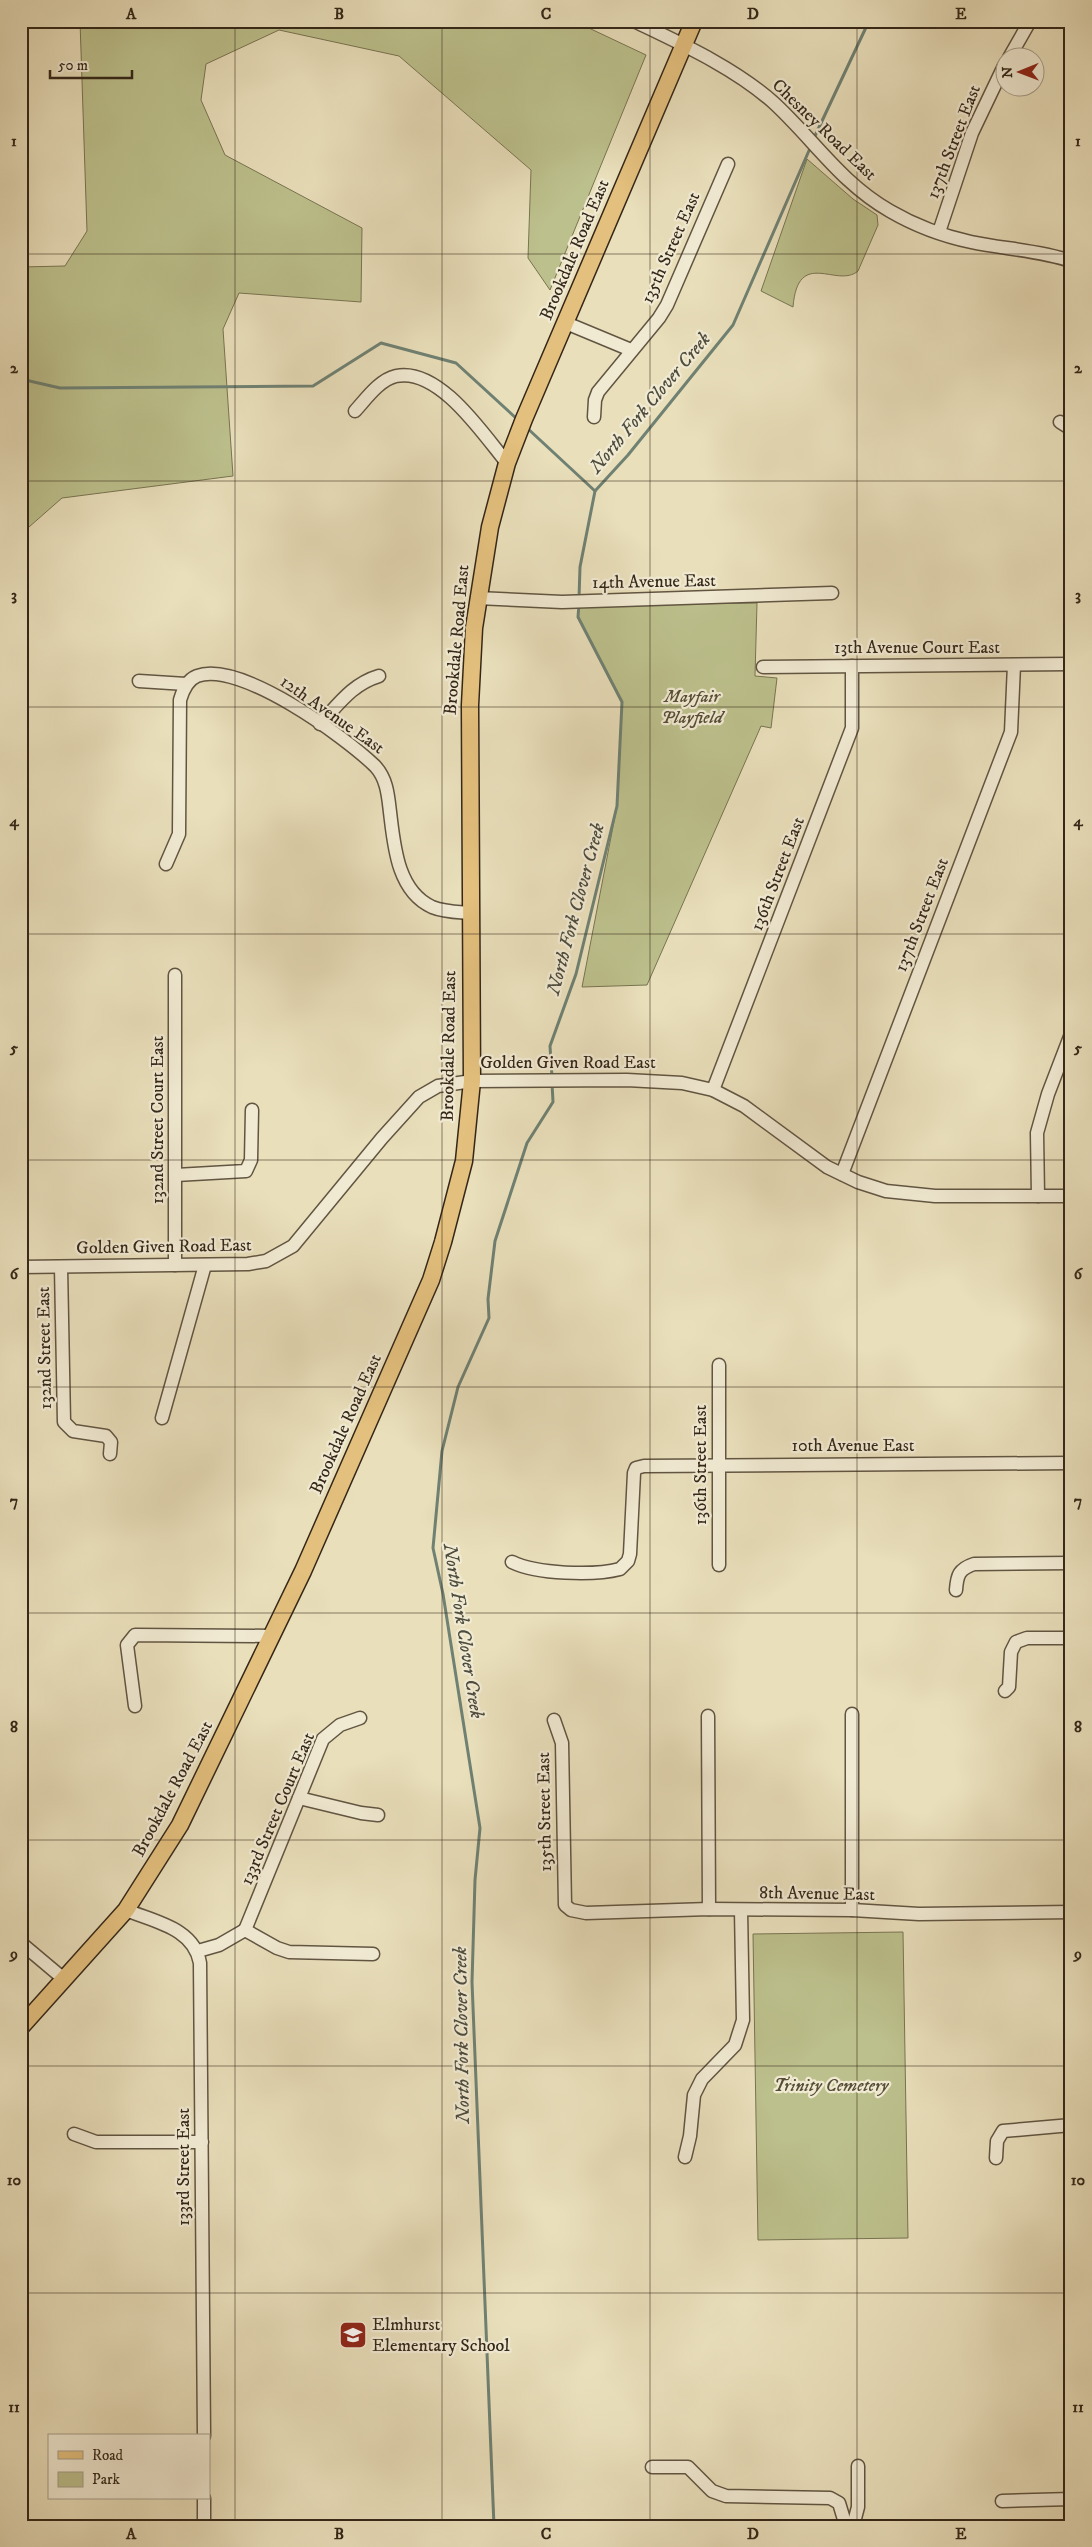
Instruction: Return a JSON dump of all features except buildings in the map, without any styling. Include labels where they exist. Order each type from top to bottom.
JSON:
[{"type":"main road","name":"Brookdale Road East","points":[[21,2027],[126,1910],[180,1825],[303,1572],[431,1280],[464,1161],[472,1081],[470,705],[477,598],[490,527],[507,463],[694,21]]},
{"type":"street","name":"Chesney Road East","points":[[634,21],[684,45],[755,88],[794,123],[818,152],[868,197],[909,221],[972,242],[1031,251],[1071,261]]},
{"type":"street","points":[[1015,48],[1030,21]]},
{"type":"street","name":"137th Street East","points":[[939,232],[972,134],[994,87]]},
{"type":"street","name":"135th Street East","points":[[594,417],[595,400],[598,392],[630,350],[659,318],[667,305],[728,164]]},
{"type":"street","points":[[566,323],[630,350]]},
{"type":"street","points":[[355,411],[388,379],[406,376],[425,381],[436,386],[457,404],[507,463]]},
{"type":"street","name":"14th Avenue East","points":[[477,598],[562,602],[832,593]]},
{"type":"street","name":"13th Avenue Court East","points":[[763,667],[1071,664]]},
{"type":"street","name":"137th Street East","points":[[842,1174],[1011,732],[1014,665]]},
{"type":"street","name":"136th Street East","points":[[713,1090],[852,728],[852,666]]},
{"type":"street","name":"12th Avenue East","points":[[139,681],[186,684],[196,676],[219,675],[253,684],[274,693],[320,724],[366,757],[381,772],[388,793],[397,858],[409,886],[423,901],[433,907],[470,913]]},
{"type":"street","points":[[320,724],[363,681],[379,676]]},
{"type":"street","points":[[166,864],[179,834],[179,718],[180,700],[186,684]]},
{"type":"street","name":"132nd Street Court East","points":[[175,975],[175,1265]]},
{"type":"street","points":[[1038,1196],[1037,1133],[1048,1094],[1071,1034]]},
{"type":"street","name":"Golden Given Road East","points":[[21,1267],[256,1263],[276,1257],[293,1246],[412,1104],[438,1086],[472,1081],[669,1081],[713,1090],[758,1114],[821,1163],[858,1182],[914,1195],[1071,1196]]},
{"type":"street","points":[[176,1175],[246,1171],[251,1160],[252,1110]]},
{"type":"street","points":[[162,1418],[204,1265]]},
{"type":"street","name":"132nd Street East","points":[[61,1267],[64,1422],[73,1431],[106,1436],[110,1442],[110,1454]]},
{"type":"street","name":"136th Street East","points":[[719,1364],[719,1564]]},
{"type":"street","name":"10th Avenue East","points":[[512,1562],[532,1570],[598,1572],[620,1569],[628,1561],[630,1554],[633,1479],[636,1468],[654,1465],[719,1464],[1071,1464]]},
{"type":"street","points":[[956,1590],[957,1576],[960,1571],[974,1564],[1071,1563]]},
{"type":"street","points":[[135,1706],[127,1645],[135,1635],[272,1636]]},
{"type":"street","points":[[1005,1691],[1009,1687],[1012,1652],[1016,1642],[1026,1638],[1071,1638]]},
{"type":"street","points":[[852,1714],[852,1910]]},
{"type":"street","points":[[708,1716],[709,1910]]},
{"type":"street","name":"133rd Street Court East","points":[[246,1930],[323,1739],[340,1725],[360,1718]]},
{"type":"street","name":"135th Street East","points":[[554,1720],[562,1744],[565,1905]]},
{"type":"street","points":[[299,1798],[361,1814],[378,1815]]},
{"type":"street","name":"8th Avenue East","points":[[565,1905],[570,1910],[586,1913],[709,1910],[852,1910],[912,1914],[1071,1912]]},
{"type":"street","points":[[126,1910],[183,1934],[193,1943],[198,1951],[219,1945],[246,1930],[277,1948],[289,1952],[372,1954]]},
{"type":"street","points":[[685,2158],[690,2136],[691,2104],[694,2094],[702,2079],[735,2045],[743,2020],[741,1910]]},
{"type":"street","points":[[21,1943],[65,1980]]},
{"type":"street","name":"133rd Street East","points":[[198,1951],[200,1963],[204,2434]]},
{"type":"street","points":[[996,2158],[997,2141],[1002,2131],[1030,2127],[1071,2126]]},
{"type":"street","points":[[74,2134],[96,2142],[202,2142]]},
{"type":"street","points":[[853,2526],[858,2507],[858,2466]]},
{"type":"street","points":[[652,2467],[688,2467],[712,2491],[733,2498],[830,2498],[839,2503],[846,2526]]},
{"type":"street","points":[[204,2500],[204,2526]]},
{"type":"street","points":[[1002,2500],[1071,2500]]},
{"type":"green space","points":[[80,21],[574,21],[646,55],[550,290],[528,258],[531,170],[399,56],[279,30],[206,64],[201,100],[225,155],[362,228],[361,302],[239,293],[223,329],[233,476],[62,498],[21,534],[21,267],[65,266],[87,231]]},
{"type":"green space","points":[[807,159],[853,199],[877,215],[878,225],[858,271],[840,276],[819,273],[810,274],[802,279],[796,289],[793,307],[761,291]]},
{"type":"green space","name":"Mayfair Playfield","points":[[757,603],[755,676],[777,678],[771,728],[761,726],[647,985],[582,987],[617,806],[622,702],[578,617],[579,605]]},
{"type":"green space","name":"Trinity Cemetery","points":[[903,1932],[908,2238],[758,2240],[753,1934]]},
{"type":"waterway","name":"North Fork Clover Creek","points":[[814,138],[869,21]]},
{"type":"waterway","name":"North Fork Clover Creek","points":[[579,598],[580,567],[595,491],[628,455],[733,325],[811,146]]},
{"type":"waterway","points":[[21,379],[60,388],[313,386],[381,343],[456,363],[517,419]]},
{"type":"waterway","points":[[526,427],[595,491]]},
{"type":"waterway","name":"North Fork Clover Creek","points":[[552,1077],[550,1046],[576,974],[617,806],[622,702],[578,617],[579,604]]},
{"type":"waterway","name":"North Fork Clover Creek","points":[[494,2526],[472,1982],[475,1880],[480,1828],[443,1594],[433,1548],[442,1451],[458,1387],[489,1318],[488,1299],[495,1241],[527,1143],[553,1102],[552,1083]]},
{"type":"place","name":"Elmhurst Elementary School","points":[[353,2335]]}]
